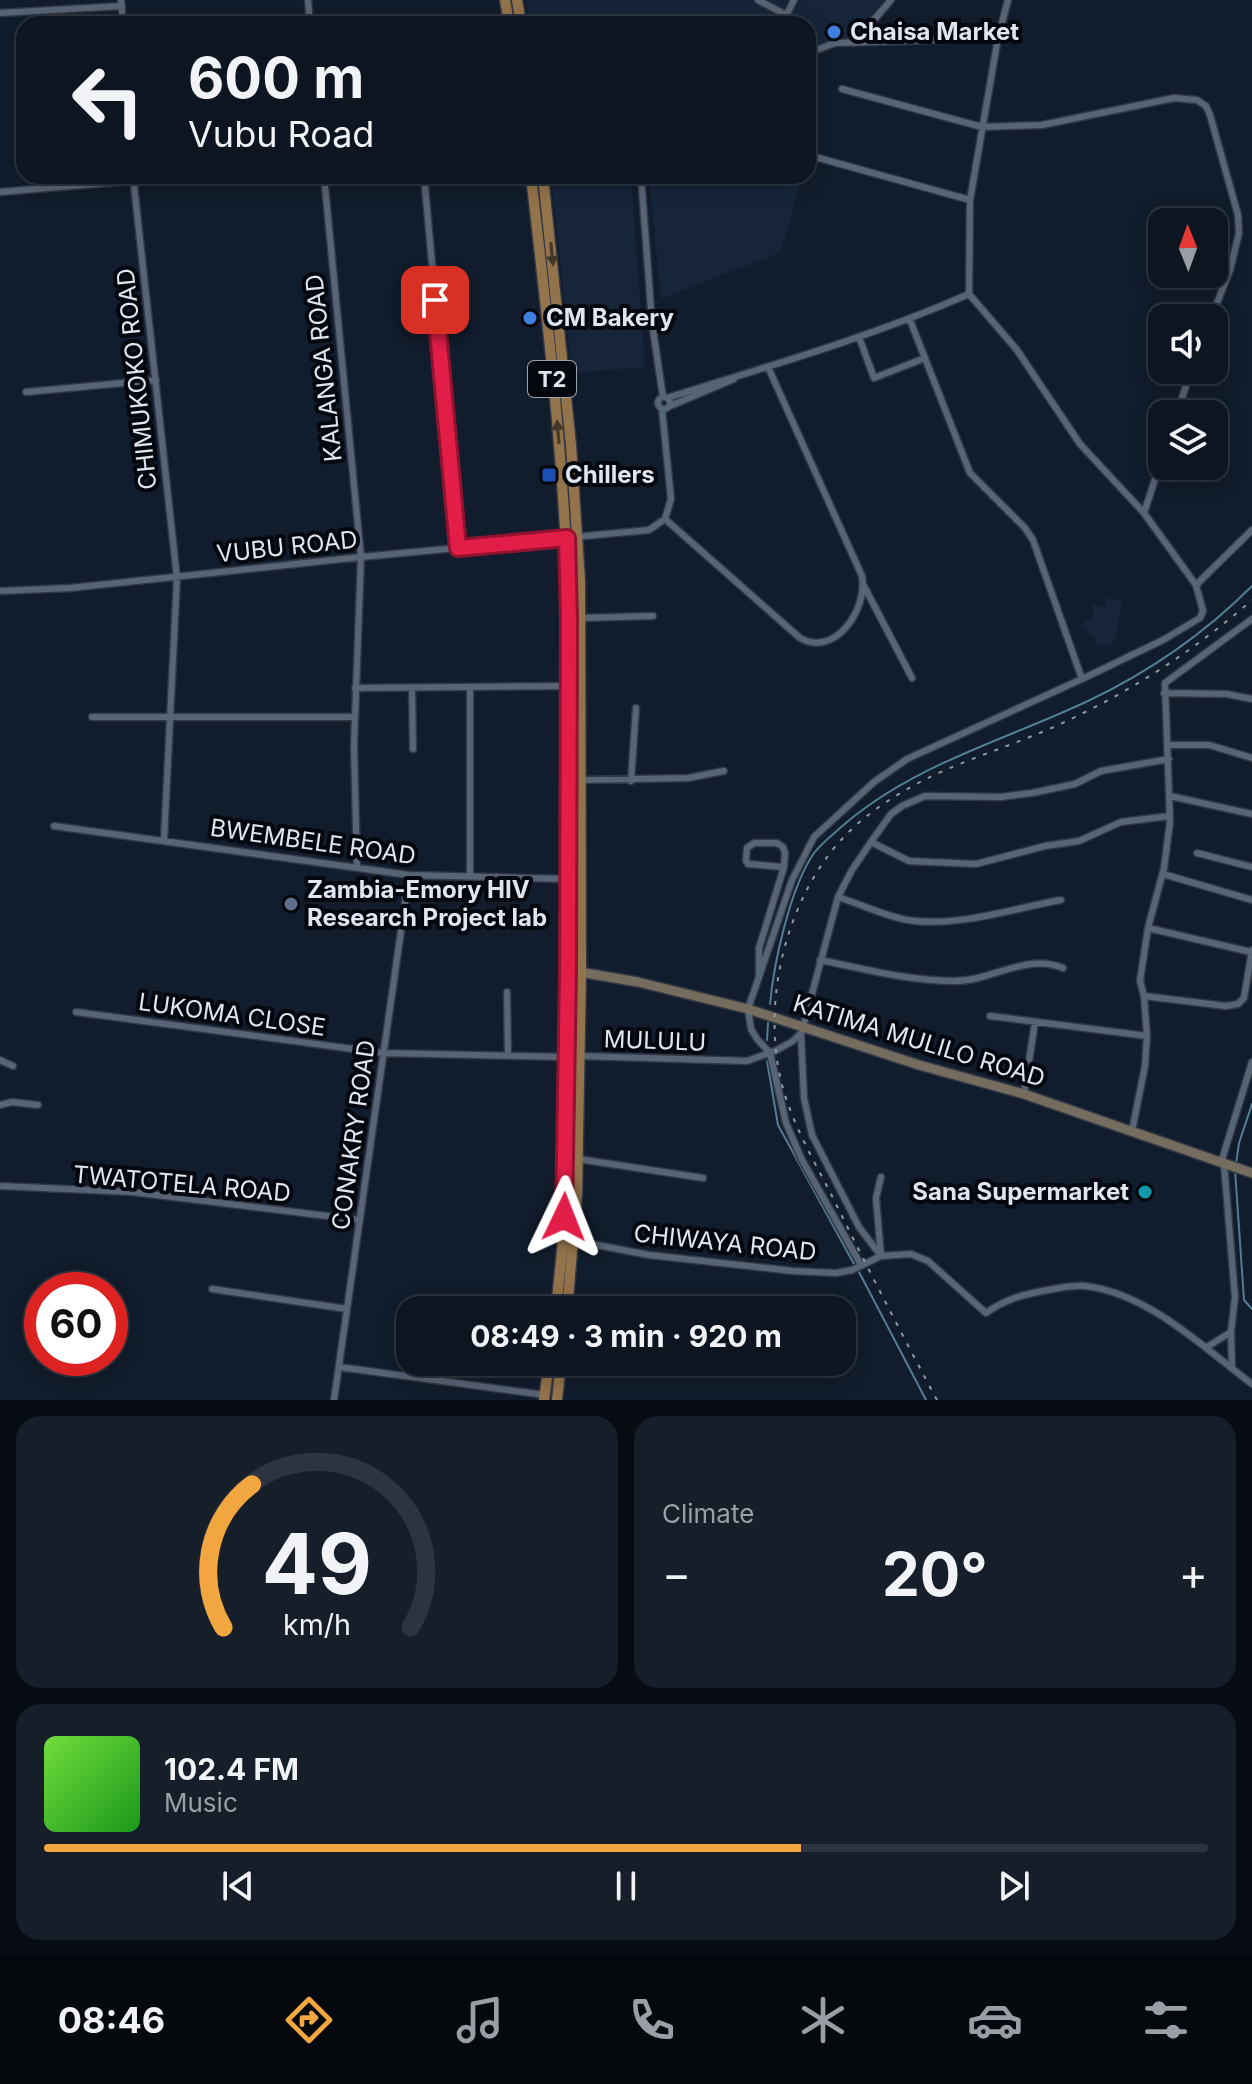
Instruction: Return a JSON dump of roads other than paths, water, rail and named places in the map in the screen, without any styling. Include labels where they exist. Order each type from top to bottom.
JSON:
[{"type":"main road","name":"T2","points":[[532,184],[580,618],[578,1159],[558,1296]]},
{"type":"main road","name":"T2","points":[[544,184],[572,537],[567,879],[567,1296]]},
{"type":"main road","name":"KATIMA MULILO ROAD","points":[[568,970],[748,1009],[919,1065],[1024,1094],[1252,1173]]},
{"type":"main road","points":[[545,1397],[547,1376]]},
{"type":"main road","points":[[557,1400],[560,1376]]},
{"type":"street","points":[[758,0],[786,15],[794,0]]},
{"type":"street","points":[[854,43],[891,0]]},
{"type":"street","points":[[861,1265],[802,1160],[786,1123],[770,1053],[751,1029],[748,1009],[792,880],[814,837],[874,782],[907,759],[1163,640],[1200,618],[1203,611],[1196,585],[1144,513],[1080,444],[1017,350],[969,294],[970,200],[998,38],[1008,0]]},
{"type":"street","points":[[0,13],[122,3]]},
{"type":"street","points":[[816,49],[826,44],[998,38]]},
{"type":"street","points":[[842,89],[982,127],[1042,125],[1174,98],[1197,100],[1206,106],[1238,215],[1239,233],[1234,261],[1217,304]]},
{"type":"street","points":[[816,157],[970,200]]},
{"type":"street","points":[[0,192],[76,184]]},
{"type":"street","name":"CHIMUKOKO ROAD","points":[[134,184],[177,578],[164,840]]},
{"type":"street","name":"KALANGA ROAD","points":[[325,184],[361,557],[353,779],[357,867]]},
{"type":"street","points":[[425,184],[458,548]]},
{"type":"street","points":[[642,184],[652,323],[665,397],[670,406]]},
{"type":"street","points":[[662,409],[734,379],[910,320],[969,294]]},
{"type":"street","points":[[910,320],[970,473],[1033,540],[1082,679]]},
{"type":"street","points":[[859,337],[874,378],[925,358]]},
{"type":"street","points":[[734,379],[665,397],[658,402],[662,409],[671,499],[665,519],[800,638],[819,644],[835,639],[863,600],[862,576],[768,367]]},
{"type":"street","points":[[26,392],[156,380]]},
{"type":"street","points":[[1144,513],[1155,480]]},
{"type":"street","name":"VUBU ROAD","points":[[0,591],[177,578],[649,530],[665,519]]},
{"type":"street","points":[[1196,585],[1252,530]]},
{"type":"street","points":[[864,586],[912,678]]},
{"type":"street","points":[[580,618],[653,616]]},
{"type":"street","points":[[1132,1131],[1145,1066],[1147,1036],[1140,981],[1148,928],[1163,874],[1170,816],[1165,683],[1252,619]]},
{"type":"street","points":[[355,688],[569,686]]},
{"type":"street","points":[[412,688],[413,749]]},
{"type":"street","points":[[470,688],[470,877]]},
{"type":"street","points":[[1164,693],[1217,694],[1252,699]]},
{"type":"street","points":[[631,781],[636,708]]},
{"type":"street","points":[[92,717],[355,717]]},
{"type":"street","points":[[1168,745],[1209,745],[1252,758]]},
{"type":"street","points":[[881,1256],[859,1227],[812,1135],[804,1098],[800,1050],[838,897],[852,870],[891,814],[911,800],[925,796],[1020,795],[1075,784],[1101,771],[1169,759]]},
{"type":"street","points":[[580,780],[688,778],[724,771]]},
{"type":"street","points":[[1170,796],[1252,814]]},
{"type":"street","points":[[871,842],[909,861],[976,864],[1045,846],[1079,841],[1121,822],[1170,816]]},
{"type":"street","name":"BWEMBELE ROAD","points":[[54,826],[409,875],[567,879]]},
{"type":"street","points":[[760,980],[759,948],[784,867],[785,853],[777,843],[754,843],[747,848],[748,864],[784,867]]},
{"type":"street","points":[[1197,853],[1252,867]]},
{"type":"street","points":[[1163,874],[1252,900]]},
{"type":"street","name":"CONAKRY ROAD","points":[[334,1400],[409,875]]},
{"type":"street","points":[[838,897],[908,919],[925,921],[993,915],[1061,900]]},
{"type":"street","points":[[1144,996],[1226,1006],[1238,1004],[1244,998],[1252,951],[1148,928]]},
{"type":"street","points":[[820,960],[908,978],[958,981],[1029,963],[1053,963],[1063,968]]},
{"type":"street","points":[[507,992],[508,1055]]},
{"type":"street","name":"LUKOMA CLOSE","points":[[76,1012],[383,1053],[567,1057]]},
{"type":"street","points":[[990,1016],[1147,1036]]},
{"type":"street","points":[[1024,1094],[1035,1022]]},
{"type":"street","points":[[770,1053],[793,1041],[803,1029]]},
{"type":"street","name":"MULULU","points":[[579,1056],[747,1061],[770,1053]]},
{"type":"street","points":[[0,1060],[13,1066]]},
{"type":"street","points":[[1232,1368],[1231,1332],[1235,1297],[1229,1166],[1252,1062]]},
{"type":"street","points":[[0,1105],[12,1102],[38,1105]]},
{"type":"street","points":[[578,1159],[703,1178]]},
{"type":"street","points":[[881,1177],[876,1198],[881,1256]]},
{"type":"street","name":"TWATOTELA ROAD","points":[[0,1186],[132,1192],[360,1220]]},
{"type":"street","name":"CHIWAYA ROAD","points":[[568,1240],[649,1255],[793,1271],[836,1273],[881,1256]]},
{"type":"street","points":[[881,1256],[921,1256],[986,1313],[1025,1294],[1085,1286],[1128,1298],[1207,1347],[1252,1384]]},
{"type":"street","points":[[212,1289],[347,1309]]},
{"type":"street","points":[[1207,1347],[1231,1332]]},
{"type":"street","points":[[339,1367],[545,1397]]},
{"type":"waterway","points":[[770,1004],[779,947],[798,885],[814,853],[840,828],[868,806],[927,771],[1088,701],[1133,677],[1196,635],[1252,586]]},
{"type":"waterway","points":[[767,1040],[768,1023]]},
{"type":"waterway","points":[[767,1061],[778,1125],[854,1264]]},
{"type":"waterway","points":[[1236,1164],[1239,1143],[1252,1104]]},
{"type":"waterway","points":[[1235,1170],[1244,1300],[1252,1309]]},
{"type":"waterway","points":[[859,1272],[926,1400]]},
{"type":"railway","points":[[937,1400],[806,1145],[784,1092],[777,1062],[776,999],[780,967],[799,906],[814,877],[841,840],[890,799],[932,776],[1054,727],[1120,694],[1188,650],[1252,600]]},
{"type":"place","name":"Chaisa Market","points":[[834,32]]},
{"type":"place","name":"CM Bakery","points":[[530,318]]},
{"type":"place","name":"Chillers","points":[[549,475]]},
{"type":"place","name":"Zambia-Emory HIV Research Project lab","points":[[291,904]]},
{"type":"place","name":"Sana Supermarket","points":[[1145,1192]]}]
